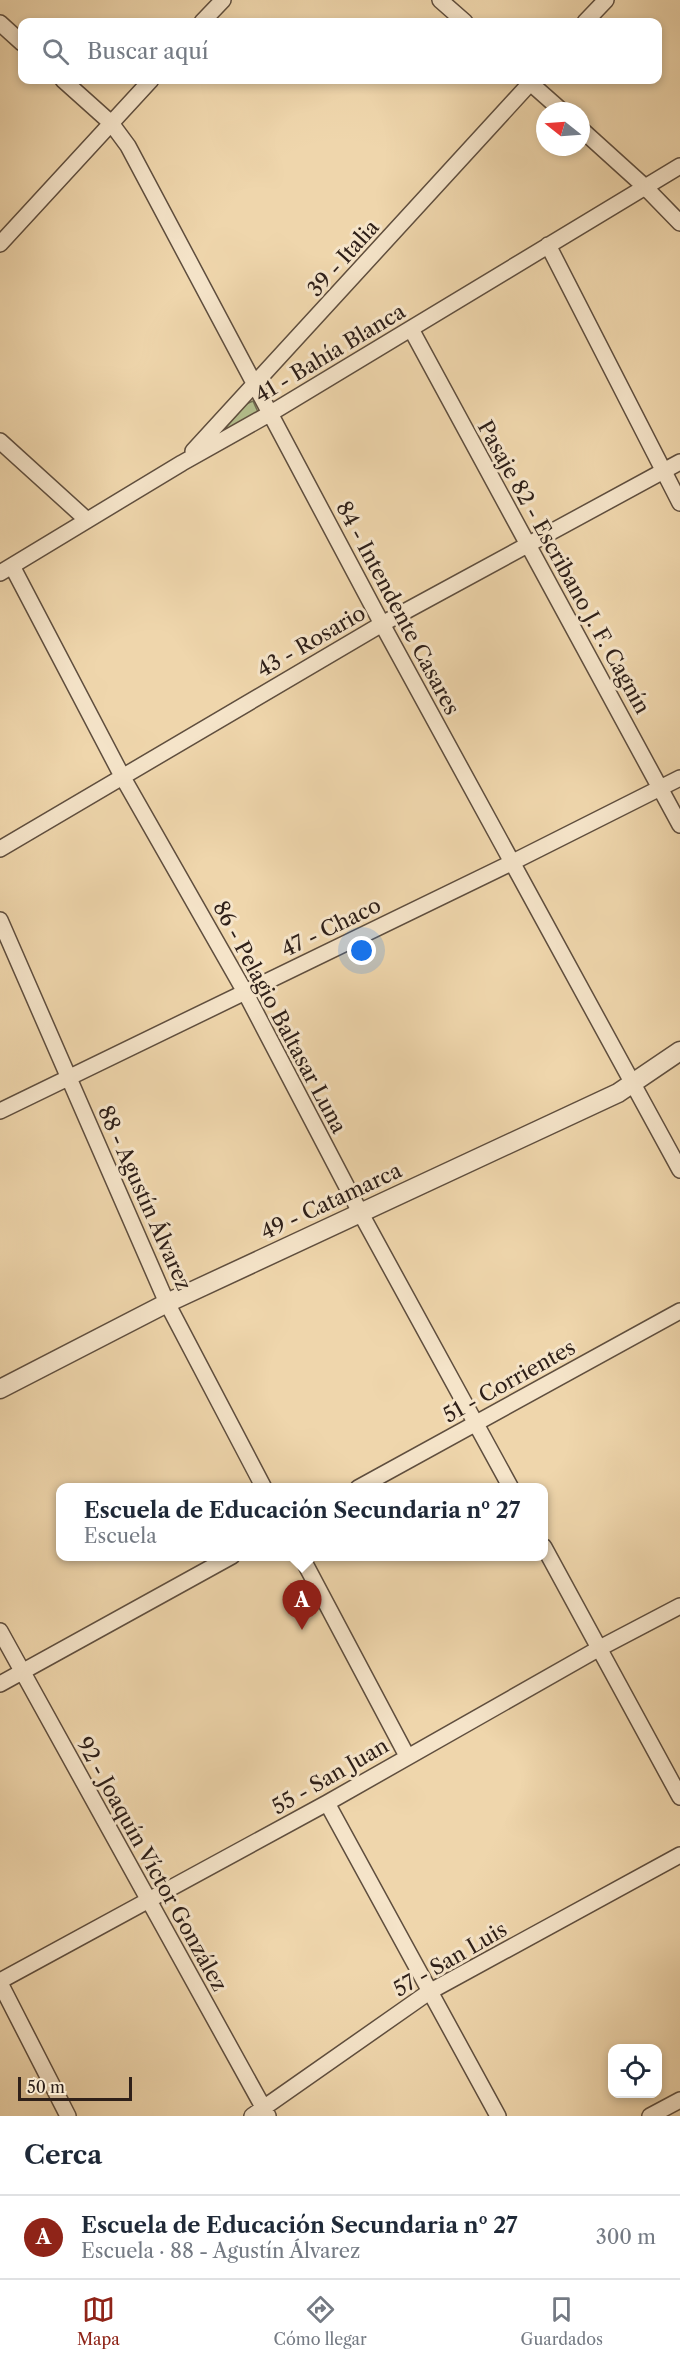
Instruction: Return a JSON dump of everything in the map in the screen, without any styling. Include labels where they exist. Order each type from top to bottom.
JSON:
[{"type":"street","points":[[206,18],[223,0]]},
{"type":"street","points":[[440,0],[460,18]]},
{"type":"street","points":[[589,18],[606,0]]},
{"type":"street","points":[[0,23],[18,40]]},
{"type":"street","name":"84 - Intendente Casares","points":[[67,84],[111,123],[128,146],[382,624],[680,1170]]},
{"type":"street","points":[[0,244],[147,84]]},
{"type":"street","name":"39 - Italia","points":[[182,463],[256,385],[527,84]]},
{"type":"street","points":[[533,84],[552,102]]},
{"type":"street","points":[[590,137],[644,186],[680,223]]},
{"type":"street","name":"41 - Bahía Blanca","points":[[6,569],[182,463],[271,413],[680,166]]},
{"type":"street","points":[[548,245],[680,503]]},
{"type":"street","name":"Pasaje 82 - Escribano J. F. Cagnín","points":[[411,329],[680,825]]},
{"type":"street","points":[[0,441],[87,520]]},
{"type":"street","name":"43 - Rosario","points":[[0,849],[382,624],[680,462]]},
{"type":"street","name":"86 - Pelagio Baltasar Luna","points":[[6,569],[244,992],[360,1212],[508,1483]]},
{"type":"street","name":"47 - Chaco","points":[[0,1111],[511,863],[680,778]]},
{"type":"street","name":"88 - Agustín Álvarez","points":[[0,920],[167,1303],[261,1483]]},
{"type":"street","name":"49 - Catamarca","points":[[0,1389],[167,1303],[618,1093],[680,1051]]},
{"type":"street","name":"51 - Corrientes","points":[[367,1483],[680,1311]]},
{"type":"street","points":[[548,1556],[680,1797]]},
{"type":"street","points":[[0,1684],[225,1561]]},
{"type":"street","points":[[302,1561],[407,1756]]},
{"type":"street","name":"55 - San Juan","points":[[0,1982],[327,1803],[598,1649],[680,1606]]},
{"type":"street","name":"92 - Joaquín Víctor González","points":[[0,1631],[148,1900],[261,2114]]},
{"type":"street","points":[[327,1803],[498,2116]]},
{"type":"street","name":"57 - San Luis","points":[[261,2114],[429,1992],[680,1855]]},
{"type":"street","points":[[0,1982],[68,2116]]},
{"type":"street","points":[[650,2116],[680,2100]]},
{"type":"green space","points":[[253,401],[258,412],[224,434],[221,433],[246,404]]},
{"type":"place","name":"Escuela de Educación Secundaria nº 27","points":[[302,1630]]}]
